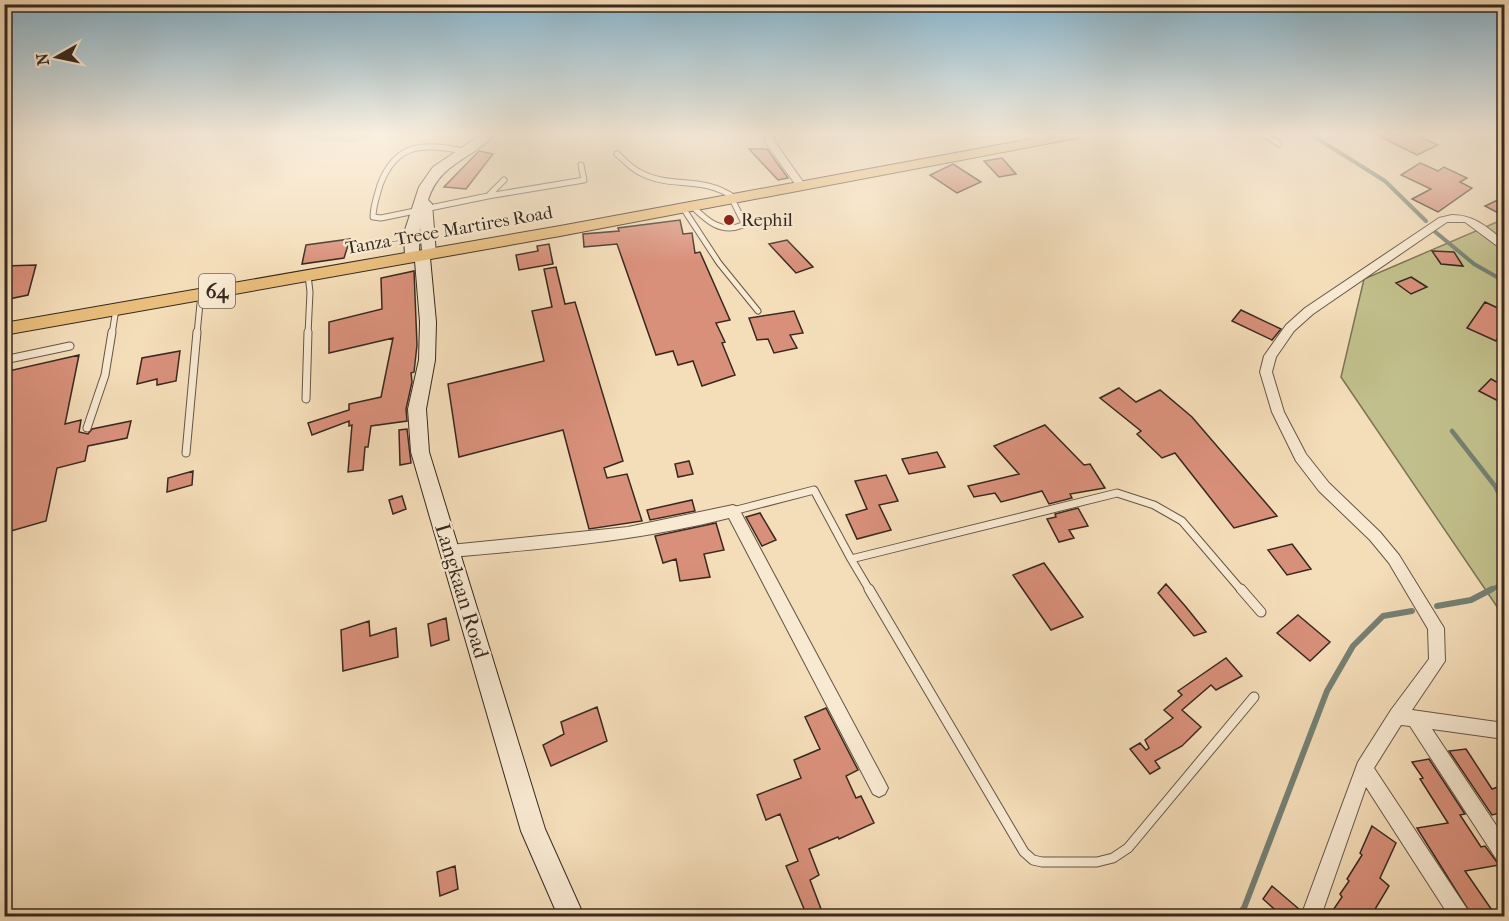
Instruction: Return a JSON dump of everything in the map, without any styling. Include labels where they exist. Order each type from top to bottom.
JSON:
[{"type":"main road","name":"Tanza-Trece Martires Road","points":[[4,329],[308,275],[420,249],[688,207],[844,177]]},
{"type":"street","points":[[421,206],[426,188],[433,177]]},
{"type":"street","points":[[795,177],[801,186]]},
{"type":"street","name":"Langkaan Road","points":[[421,206],[420,249],[428,322],[427,360],[417,409],[420,452],[533,831],[570,916]]},
{"type":"street","points":[[1311,916],[1364,768],[1397,716],[1437,661],[1436,628],[1394,559],[1375,536],[1324,487],[1301,457],[1278,412],[1266,372],[1270,356],[1283,338],[1309,311],[1443,220],[1454,216],[1466,217],[1504,246]]},
{"type":"street","points":[[450,551],[577,541],[690,523],[733,511],[879,788]]},
{"type":"street","points":[[1397,716],[1504,731]]},
{"type":"street","points":[[1416,720],[1504,853]]},
{"type":"street","points":[[1364,768],[1460,916]]},
{"type":"lane","points":[[383,177],[373,217],[381,218],[421,206],[584,180],[583,177]]},
{"type":"lane","points":[[652,177],[669,182],[701,182],[719,186],[734,199],[744,221],[743,225],[732,229],[713,226],[688,207]]},
{"type":"lane","points":[[488,196],[504,180]]},
{"type":"lane","points":[[688,207],[719,263],[758,311]]},
{"type":"lane","points":[[306,399],[310,292],[308,275]]},
{"type":"lane","points":[[186,453],[201,293]]},
{"type":"lane","points":[[87,428],[105,375],[116,309]]},
{"type":"lane","points":[[4,360],[70,346]]},
{"type":"lane","points":[[733,511],[814,490],[1024,852],[1033,860],[1096,862],[1113,858],[1128,848],[1254,697]]},
{"type":"lane","points":[[852,559],[1117,493],[1135,497],[1182,521],[1261,612]]},
{"type":"shaded area","points":[[1504,219],[1504,617],[1341,377],[1364,279]]},
{"type":"building","points":[[454,177],[475,177],[466,189],[444,187]]},
{"type":"building","points":[[775,177],[788,178],[778,180]]},
{"type":"building","points":[[933,177],[973,177],[981,182],[957,193]]},
{"type":"building","points":[[1405,177],[1465,177],[1467,178],[1460,182],[1472,188],[1438,212],[1412,199],[1431,189]]},
{"type":"building","points":[[1504,197],[1504,216],[1485,206]]},
{"type":"building","points":[[680,220],[683,234],[692,233],[695,253],[700,252],[730,320],[716,323],[725,342],[722,343],[735,375],[702,386],[693,361],[678,365],[673,351],[656,355],[617,244],[584,247],[583,234],[619,231],[618,228]]},
{"type":"building","points":[[350,239],[344,258],[302,264],[306,245]]},
{"type":"building","points":[[787,240],[813,267],[796,273],[769,244]]},
{"type":"building","points":[[549,244],[553,264],[519,270],[516,255],[538,251],[537,246]]},
{"type":"building","points":[[1432,251],[1454,252],[1463,266],[1441,264]]},
{"type":"building","points":[[36,265],[28,295],[4,300],[4,266]]},
{"type":"building","points":[[556,267],[565,304],[575,302],[623,461],[604,468],[607,478],[627,474],[642,521],[589,529],[563,430],[459,457],[448,384],[544,361],[532,311],[552,307],[544,269]]},
{"type":"building","points":[[414,271],[417,345],[406,409],[407,421],[371,426],[368,447],[365,447],[363,470],[348,472],[352,425],[349,426],[349,421],[312,435],[308,423],[349,410],[349,404],[381,397],[393,338],[329,353],[329,322],[382,309],[381,278]]},
{"type":"building","points":[[1411,277],[1427,287],[1411,294],[1396,283]]},
{"type":"building","points":[[1485,302],[1504,311],[1504,328],[1496,341],[1467,328]]},
{"type":"building","points":[[1241,310],[1281,329],[1272,340],[1232,321]]},
{"type":"building","points":[[794,311],[803,333],[790,335],[797,348],[774,353],[768,339],[757,340],[749,318]]},
{"type":"building","points":[[180,351],[176,381],[157,385],[157,379],[137,384],[142,358]]},
{"type":"building","points":[[79,355],[65,424],[81,420],[79,432],[88,434],[92,429],[131,421],[127,438],[88,446],[85,461],[57,468],[46,521],[4,533],[4,372]]},
{"type":"building","points":[[1491,379],[1504,386],[1504,404],[1479,391]]},
{"type":"building","points":[[1119,388],[1136,402],[1160,390],[1192,417],[1277,516],[1234,528],[1175,453],[1162,458],[1137,434],[1141,431],[1100,398]]},
{"type":"building","points":[[1045,425],[1084,465],[1090,464],[1105,488],[1070,494],[1072,498],[1049,504],[1042,491],[1001,502],[995,493],[974,497],[968,486],[1019,474],[994,446]]},
{"type":"building","points":[[407,429],[411,463],[400,465],[399,430]]},
{"type":"building","points":[[937,452],[945,467],[909,474],[902,459]]},
{"type":"building","points":[[689,461],[693,474],[678,477],[675,464]]},
{"type":"building","points":[[193,471],[192,485],[167,492],[168,478]]},
{"type":"building","points":[[886,475],[898,501],[879,505],[891,530],[857,539],[846,515],[867,509],[855,481]]},
{"type":"building","points":[[402,496],[406,509],[393,514],[389,500]]},
{"type":"building","points":[[692,500],[695,511],[650,520],[647,510]]},
{"type":"building","points":[[1078,508],[1088,526],[1069,530],[1074,538],[1059,542],[1047,519],[1056,517],[1055,514]]},
{"type":"building","points":[[760,513],[776,540],[762,546],[746,517]]},
{"type":"building","points":[[716,523],[724,550],[704,554],[710,577],[680,581],[676,559],[663,563],[655,536]]},
{"type":"building","points":[[1292,544],[1311,569],[1287,575],[1268,550]]},
{"type":"building","points":[[1044,563],[1083,617],[1051,630],[1013,575]]},
{"type":"building","points":[[1166,584],[1206,632],[1194,636],[1158,593]]},
{"type":"building","points":[[1298,615],[1330,642],[1310,661],[1277,633]]},
{"type":"building","points":[[446,618],[449,640],[431,646],[428,624]]},
{"type":"building","points":[[369,621],[370,636],[396,628],[398,657],[343,671],[341,630]]},
{"type":"building","points":[[1226,658],[1242,676],[1216,690],[1211,685],[1182,710],[1201,727],[1182,746],[1155,761],[1160,768],[1150,774],[1130,749],[1140,743],[1146,750],[1149,748],[1145,740],[1173,718],[1164,710],[1182,695],[1178,691]]},
{"type":"building","points":[[597,707],[607,741],[551,766],[543,745],[564,734],[561,722]]},
{"type":"building","points":[[826,708],[858,770],[846,776],[856,798],[861,796],[874,823],[839,839],[838,837],[809,849],[819,875],[810,880],[821,909],[807,916],[786,866],[798,861],[780,814],[766,820],[757,795],[801,778],[794,760],[820,749],[805,717]]},
{"type":"building","points":[[1466,749],[1492,789],[1498,787],[1504,797],[1504,812],[1492,815],[1449,751]]},
{"type":"building","points":[[1429,759],[1465,814],[1460,815],[1481,847],[1485,846],[1499,865],[1465,871],[1496,916],[1472,916],[1417,828],[1448,823],[1412,762]]},
{"type":"building","points":[[1372,826],[1396,843],[1380,878],[1389,886],[1371,916],[1329,916],[1342,897],[1340,894],[1362,855],[1360,853]]},
{"type":"building","points":[[455,866],[458,889],[440,896],[437,872]]},
{"type":"building","points":[[1272,886],[1299,909],[1294,916],[1282,916],[1263,899]]},
{"type":"waterway","points":[[1379,177],[1426,221]]},
{"type":"waterway","points":[[1433,230],[1474,264],[1504,281]]},
{"type":"waterway","points":[[1452,431],[1495,486],[1504,504]]},
{"type":"waterway","points":[[1489,591],[1504,583]]},
{"type":"waterway","points":[[1437,606],[1471,600],[1492,589]]},
{"type":"waterway","points":[[1237,916],[1244,908],[1327,691],[1353,646],[1383,616],[1412,611]]},
{"type":"place","name":"Rephil","points":[[729,220]]}]
